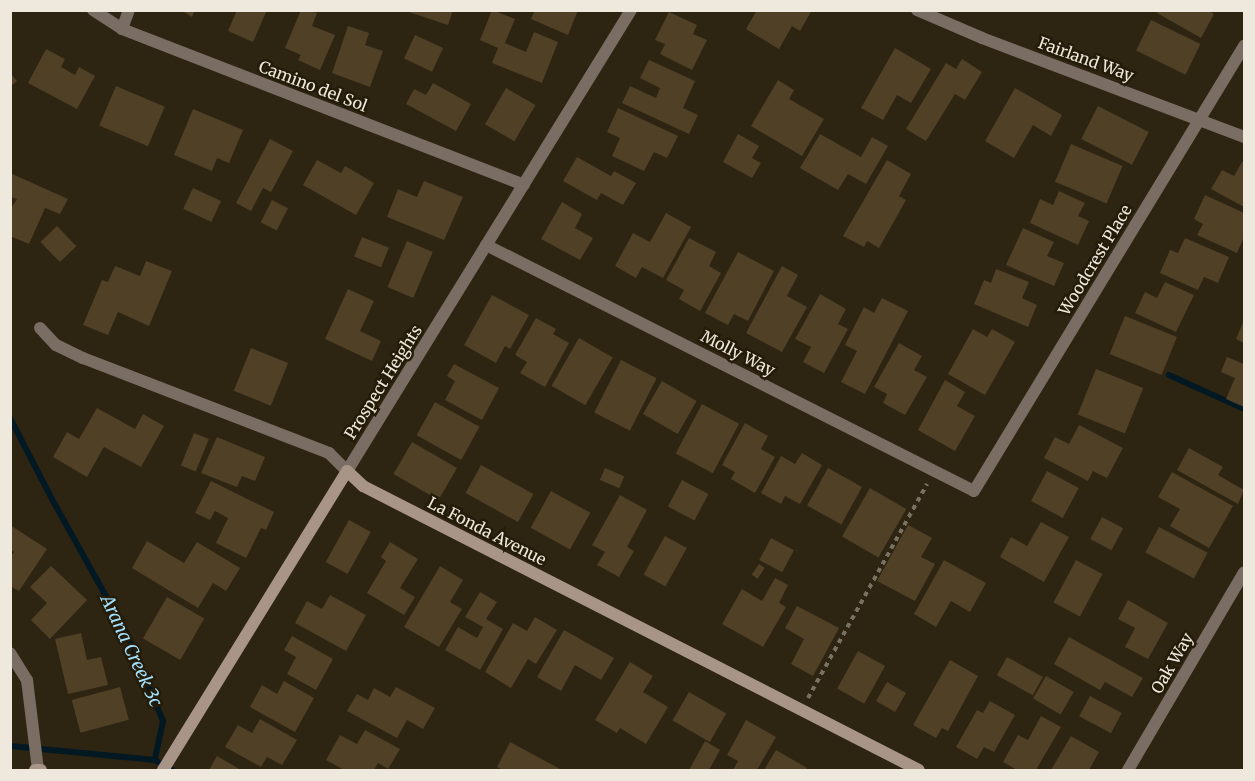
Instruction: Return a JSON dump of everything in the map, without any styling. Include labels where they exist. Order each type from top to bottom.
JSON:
[{"type":"street","name":"Camino del Sol","points":[[93,10],[122,29],[524,185]]},
{"type":"street","points":[[122,29],[129,10]]},
{"type":"street","name":"Prospect Heights","points":[[163,771],[631,10]]},
{"type":"street","name":"Fairland Way","points":[[917,10],[982,38],[1245,137]]},
{"type":"street","name":"Woodcrest Place","points":[[974,491],[1245,46]]},
{"type":"street","name":"Molly Way","points":[[486,245],[974,491]]},
{"type":"street","name":"La Fonda Avenue","points":[[40,328],[56,345],[83,358],[329,453],[363,486],[919,771]]},
{"type":"street","name":"Oak Way","points":[[1128,771],[1245,572]]},
{"type":"street","points":[[10,653],[27,680],[38,770]]},
{"type":"path","points":[[802,710],[934,471]]},
{"type":"building","points":[[181,10],[195,10],[192,17]]},
{"type":"building","points":[[237,10],[267,10],[253,42],[228,31]]},
{"type":"building","points":[[301,10],[317,13],[312,26],[335,35],[320,70],[298,60],[301,55],[285,48]]},
{"type":"building","points":[[403,10],[453,10],[448,25]]},
{"type":"building","points":[[492,10],[515,19],[505,43],[526,52],[534,32],[558,42],[542,83],[492,63],[498,48],[480,40]]},
{"type":"building","points":[[535,10],[578,10],[568,35],[531,19]]},
{"type":"building","points":[[757,10],[812,10],[800,31],[792,26],[779,49],[746,29]]},
{"type":"building","points":[[1158,10],[1208,10],[1214,14],[1201,38],[1157,13]]},
{"type":"building","points":[[669,12],[697,25],[693,34],[707,40],[692,70],[660,54],[665,44],[655,40]]},
{"type":"building","points":[[1151,20],[1200,44],[1186,75],[1136,51]]},
{"type":"building","points":[[348,26],[369,33],[365,45],[383,51],[370,87],[332,73]]},
{"type":"building","points":[[415,35],[443,48],[432,72],[404,59]]},
{"type":"building","points":[[895,48],[931,69],[911,103],[897,95],[883,120],[861,108]]},
{"type":"building","points":[[46,49],[65,59],[61,67],[75,75],[79,67],[95,76],[77,109],[28,83]]},
{"type":"building","points":[[962,59],[982,72],[965,100],[955,94],[926,141],[906,129],[946,63],[956,69]]},
{"type":"building","points":[[649,60],[695,81],[683,108],[698,115],[689,134],[622,103],[630,86],[656,98],[660,88],[640,78]]},
{"type":"building","points":[[10,73],[17,81],[10,87]]},
{"type":"building","points":[[778,80],[794,90],[789,99],[824,119],[802,156],[751,126]]},
{"type":"building","points":[[433,83],[471,104],[456,131],[406,104],[414,89],[426,95]]},
{"type":"building","points":[[116,86],[165,107],[148,146],[99,126]]},
{"type":"building","points":[[506,88],[535,105],[514,141],[485,124]]},
{"type":"building","points":[[1015,88],[1062,115],[1051,136],[1033,125],[1014,158],[985,141]]},
{"type":"building","points":[[1098,106],[1149,132],[1132,165],[1081,139]]},
{"type":"building","points":[[618,108],[678,136],[667,158],[654,152],[644,171],[612,156],[620,138],[607,132]]},
{"type":"building","points":[[193,109],[243,130],[229,163],[217,158],[212,171],[174,155]]},
{"type":"building","points":[[738,134],[759,146],[752,158],[761,163],[752,178],[723,162]]},
{"type":"building","points":[[820,134],[861,157],[872,137],[888,146],[866,184],[848,174],[838,190],[800,168]]},
{"type":"building","points":[[270,139],[293,151],[271,192],[263,188],[251,211],[236,203]]},
{"type":"building","points":[[1071,144],[1123,166],[1107,204],[1055,182]]},
{"type":"building","points":[[577,157],[611,176],[614,171],[636,183],[623,205],[601,193],[597,200],[563,181]]},
{"type":"building","points":[[317,160],[341,173],[345,166],[374,183],[356,215],[303,185]]},
{"type":"building","points":[[887,160],[911,174],[899,196],[906,200],[879,248],[867,241],[864,247],[843,236]]},
{"type":"building","points":[[1242,162],[1244,163],[1244,207],[1211,189],[1222,170],[1234,176]]},
{"type":"building","points":[[10,173],[68,199],[60,214],[45,208],[29,244],[10,236],[10,210],[17,199],[10,197]]},
{"type":"building","points":[[424,181],[463,197],[444,240],[387,217],[398,189],[417,197]]},
{"type":"building","points":[[193,188],[221,201],[211,222],[183,209]]},
{"type":"building","points":[[1059,191],[1085,203],[1078,216],[1089,221],[1078,245],[1030,223],[1040,199],[1053,205]]},
{"type":"building","points":[[1205,195],[1244,213],[1244,237],[1237,253],[1197,235],[1203,224],[1194,219]]},
{"type":"building","points":[[272,200],[288,208],[277,230],[261,222]]},
{"type":"building","points":[[562,202],[582,214],[575,228],[593,238],[580,260],[541,239]]},
{"type":"building","points":[[666,213],[691,227],[663,278],[642,267],[636,278],[615,266],[633,233],[650,242]]},
{"type":"building","points":[[57,226],[76,246],[60,262],[40,242]]},
{"type":"building","points":[[1023,228],[1054,242],[1047,256],[1064,263],[1054,286],[1006,265]]},
{"type":"building","points":[[362,237],[389,248],[381,267],[354,256]]},
{"type":"building","points":[[689,238],[716,252],[709,266],[721,273],[700,311],[679,299],[684,290],[666,280]]},
{"type":"building","points":[[1185,238],[1229,257],[1218,283],[1204,277],[1198,290],[1160,273],[1170,250],[1178,253]]},
{"type":"building","points":[[407,241],[433,252],[413,298],[387,287]]},
{"type":"building","points":[[738,252],[774,271],[748,321],[734,314],[728,325],[705,313]]},
{"type":"building","points":[[146,261],[172,271],[149,326],[118,312],[108,335],[83,325],[102,280],[108,282],[115,266],[140,276]]},
{"type":"building","points":[[782,266],[798,275],[787,296],[807,307],[782,352],[746,333]]},
{"type":"building","points":[[996,269],[1029,282],[1022,298],[1037,305],[1028,327],[974,304],[984,280],[991,283]]},
{"type":"building","points":[[1165,282],[1194,295],[1176,332],[1135,313],[1145,292],[1157,298]]},
{"type":"building","points":[[348,289],[374,301],[360,331],[381,341],[372,361],[325,339]]},
{"type":"building","points":[[820,294],[846,309],[838,324],[848,329],[824,373],[803,362],[811,347],[795,339]]},
{"type":"building","points":[[492,295],[529,315],[510,349],[505,346],[496,363],[464,345]]},
{"type":"building","points":[[882,298],[908,311],[865,394],[841,382],[857,351],[845,345],[864,307],[874,313]]},
{"type":"building","points":[[1125,316],[1177,337],[1162,375],[1110,354]]},
{"type":"building","points":[[536,318],[556,329],[553,334],[569,343],[545,387],[520,373],[527,362],[515,355]]},
{"type":"building","points":[[1244,320],[1244,343],[1236,339]]},
{"type":"building","points":[[973,329],[987,337],[992,329],[1015,342],[985,395],[948,374]]},
{"type":"building","points":[[579,338],[613,358],[585,405],[552,386]]},
{"type":"building","points":[[899,343],[922,356],[914,370],[927,377],[905,415],[883,403],[887,394],[874,387]]},
{"type":"building","points":[[251,348],[288,363],[271,406],[234,391]]},
{"type":"building","points":[[1227,357],[1244,364],[1244,407],[1226,399],[1235,378],[1221,372]]},
{"type":"building","points":[[621,360],[657,378],[630,431],[594,413]]},
{"type":"building","points":[[454,364],[499,388],[482,420],[445,400],[455,381],[447,376]]},
{"type":"building","points":[[1096,369],[1143,388],[1125,434],[1078,414]]},
{"type":"building","points":[[945,380],[965,392],[957,406],[975,416],[955,451],[918,430]]},
{"type":"building","points":[[662,381],[697,401],[678,434],[643,414]]},
{"type":"building","points":[[435,402],[480,427],[461,460],[417,435]]},
{"type":"building","points":[[702,404],[739,424],[713,473],[676,453]]},
{"type":"building","points":[[97,408],[135,429],[143,414],[164,426],[141,467],[104,447],[87,477],[53,457],[67,432],[79,439]]},
{"type":"building","points":[[745,423],[768,436],[761,449],[775,457],[755,493],[731,479],[735,472],[722,465]]},
{"type":"building","points":[[1079,425],[1123,448],[1107,478],[1093,471],[1088,481],[1044,458],[1055,437],[1069,444]]},
{"type":"building","points":[[194,433],[209,439],[196,471],[181,465]]},
{"type":"building","points":[[217,437],[265,457],[255,481],[242,476],[237,487],[201,473]]},
{"type":"building","points":[[412,442],[457,468],[439,500],[394,474]]},
{"type":"building","points":[[1189,448],[1223,467],[1218,475],[1244,490],[1238,504],[1177,470]]},
{"type":"building","points":[[802,453],[822,465],[800,504],[785,496],[781,504],[761,493],[781,456],[795,464]]},
{"type":"building","points":[[481,465],[533,494],[518,522],[465,493]]},
{"type":"building","points":[[605,468],[624,476],[619,488],[600,480]]},
{"type":"building","points":[[828,468],[862,487],[841,525],[807,506]]},
{"type":"building","points":[[1047,471],[1079,488],[1063,518],[1031,501]]},
{"type":"building","points":[[1172,472],[1233,506],[1209,548],[1170,526],[1180,509],[1158,497]]},
{"type":"building","points":[[682,480],[708,494],[694,521],[668,506]]},
{"type":"building","points":[[211,481],[274,512],[266,530],[261,528],[246,558],[216,543],[228,518],[215,511],[210,520],[195,513]]},
{"type":"building","points":[[870,488],[906,509],[878,557],[842,536]]},
{"type":"building","points":[[551,491],[590,513],[570,550],[531,528]]},
{"type":"building","points":[[620,495],[647,510],[627,547],[634,551],[619,577],[597,565],[605,552],[592,545]]},
{"type":"building","points":[[1102,517],[1123,528],[1111,550],[1090,539]]},
{"type":"building","points":[[349,520],[371,532],[348,574],[326,562]]},
{"type":"building","points":[[1041,522],[1069,537],[1044,582],[1000,557],[1011,537],[1027,546]]},
{"type":"building","points":[[10,525],[47,549],[19,591],[10,586],[10,557],[14,552],[10,549]]},
{"type":"building","points":[[908,525],[932,538],[921,557],[935,564],[915,601],[877,581]]},
{"type":"building","points":[[1159,527],[1208,553],[1194,578],[1145,553]]},
{"type":"building","points":[[665,536],[687,548],[666,587],[644,574]]},
{"type":"building","points":[[771,538],[794,550],[782,572],[759,560]]},
{"type":"building","points":[[147,541],[184,563],[197,542],[240,568],[226,591],[213,583],[198,608],[132,568]]},
{"type":"building","points":[[390,542],[418,559],[400,588],[415,597],[404,615],[367,593],[386,561],[381,557]]},
{"type":"building","points":[[944,560],[986,583],[970,612],[951,601],[936,627],[914,614]]},
{"type":"building","points":[[1076,560],[1102,574],[1080,616],[1053,602]]},
{"type":"building","points":[[759,564],[765,568],[758,579],[752,575]]},
{"type":"building","points":[[51,566],[87,600],[50,639],[31,620],[47,603],[30,587]]},
{"type":"building","points":[[440,566],[463,580],[450,602],[462,609],[439,647],[404,627]]},
{"type":"building","points":[[775,578],[788,585],[779,603],[786,607],[763,647],[722,624],[742,589],[762,601]]},
{"type":"building","points":[[480,592],[497,602],[486,619],[503,629],[480,670],[445,650],[458,627],[477,638],[483,627],[465,617]]},
{"type":"building","points":[[330,595],[366,615],[346,651],[295,623],[307,601],[322,609]]},
{"type":"building","points":[[167,597],[204,618],[180,660],[143,639]]},
{"type":"building","points":[[1128,600],[1168,623],[1148,659],[1125,647],[1135,628],[1118,619]]},
{"type":"building","points":[[797,606],[839,628],[813,676],[791,664],[804,639],[785,628]]},
{"type":"building","points":[[535,617],[557,630],[536,664],[528,659],[511,688],[485,672],[513,623],[527,631]]},
{"type":"building","points":[[564,630],[614,658],[601,680],[575,665],[561,691],[537,677]]},
{"type":"building","points":[[81,633],[87,660],[101,657],[108,685],[68,694],[55,639]]},
{"type":"building","points":[[292,636],[333,659],[316,690],[287,674],[296,657],[284,650]]},
{"type":"building","points":[[1069,637],[1143,678],[1132,697],[1105,682],[1100,690],[1054,664]]},
{"type":"building","points":[[858,651],[885,666],[864,704],[837,689]]},
{"type":"building","points":[[1007,657],[1043,677],[1033,695],[997,675]]},
{"type":"building","points":[[950,660],[978,676],[948,731],[942,728],[936,738],[913,725]]},
{"type":"building","points":[[630,662],[653,676],[643,692],[668,707],[646,744],[620,728],[617,733],[595,720]]},
{"type":"building","points":[[1046,676],[1074,692],[1061,715],[1033,699]]},
{"type":"building","points":[[284,681],[314,698],[295,732],[250,707],[262,685],[277,694]]},
{"type":"building","points":[[887,682],[906,693],[895,712],[876,701]]},
{"type":"building","points":[[120,687],[129,720],[81,733],[72,700]]},
{"type":"building","points":[[396,687],[435,708],[423,729],[407,720],[397,738],[347,711],[357,694],[368,700],[374,688],[390,697]]},
{"type":"building","points":[[689,692],[726,714],[710,742],[672,721]]},
{"type":"building","points":[[1090,696],[1122,713],[1111,733],[1079,716]]},
{"type":"building","points":[[990,701],[1015,715],[994,752],[984,747],[977,759],[956,747],[977,710],[983,713]]},
{"type":"building","points":[[1041,716],[1061,727],[1036,770],[1017,770],[1003,762],[1018,735],[1028,740]]},
{"type":"building","points":[[260,719],[297,740],[282,765],[267,757],[261,767],[225,747],[238,725],[252,733]]},
{"type":"building","points":[[746,720],[776,737],[757,770],[733,770],[738,761],[727,755]]},
{"type":"building","points":[[365,730],[400,749],[388,769],[378,763],[374,770],[344,770],[326,760],[340,735],[357,744]]},
{"type":"building","points":[[1071,736],[1099,752],[1089,770],[1051,770]]},
{"type":"building","points":[[705,741],[720,750],[709,770],[689,770]]},
{"type":"building","points":[[510,742],[562,770],[503,770],[497,767]]},
{"type":"building","points":[[776,750],[807,768],[806,770],[764,770]]},
{"type":"building","points":[[217,756],[241,770],[209,770]]},
{"type":"waterway","points":[[1169,375],[1244,409]]},
{"type":"waterway","name":"Arana Creek 3c","points":[[10,418],[127,634],[163,721],[155,760]]},
{"type":"waterway","name":"Arana Creek 3c","points":[[10,746],[155,760],[172,770]]}]
